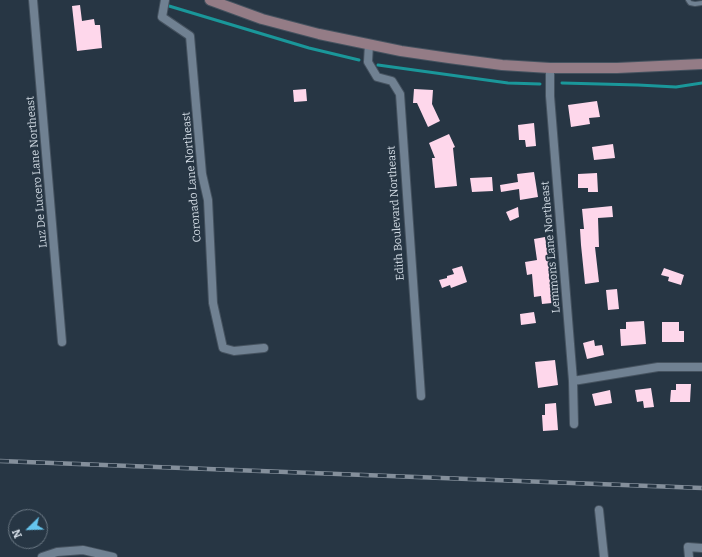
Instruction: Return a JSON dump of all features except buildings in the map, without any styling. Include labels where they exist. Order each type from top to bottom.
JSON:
[{"type":"street","name":"Luz De Lucero Lane Northeast","points":[[33,0],[62,342]]},
{"type":"street","name":"Coronado Lane Northeast","points":[[165,0],[162,17],[190,36],[202,174],[208,200],[213,303],[223,348],[234,351],[264,348]]},
{"type":"street","points":[[210,0],[262,19],[319,34],[401,51],[502,65],[550,68],[617,68],[702,64]]},
{"type":"street","name":"Edith Boulevard Northeast","points":[[369,44],[368,62],[377,77],[392,82],[400,94],[421,396]]},
{"type":"street","name":"Lemmons Lane Northeast","points":[[550,68],[550,96],[573,381],[574,424]]},
{"type":"street","points":[[573,381],[658,367],[702,367]]},
{"type":"street","points":[[599,510],[604,557]]},
{"type":"street","points":[[689,557],[688,547],[702,548]]},
{"type":"street","points":[[42,557],[57,552],[83,550],[114,557]]},
{"type":"lane","points":[[688,0],[690,3],[694,4],[702,3]]},
{"type":"waterway","points":[[169,6],[309,48],[359,60]]},
{"type":"waterway","points":[[378,65],[508,83],[540,84]]},
{"type":"waterway","points":[[562,83],[676,87],[702,83]]},
{"type":"railway","points":[[0,461],[702,488]]}]
